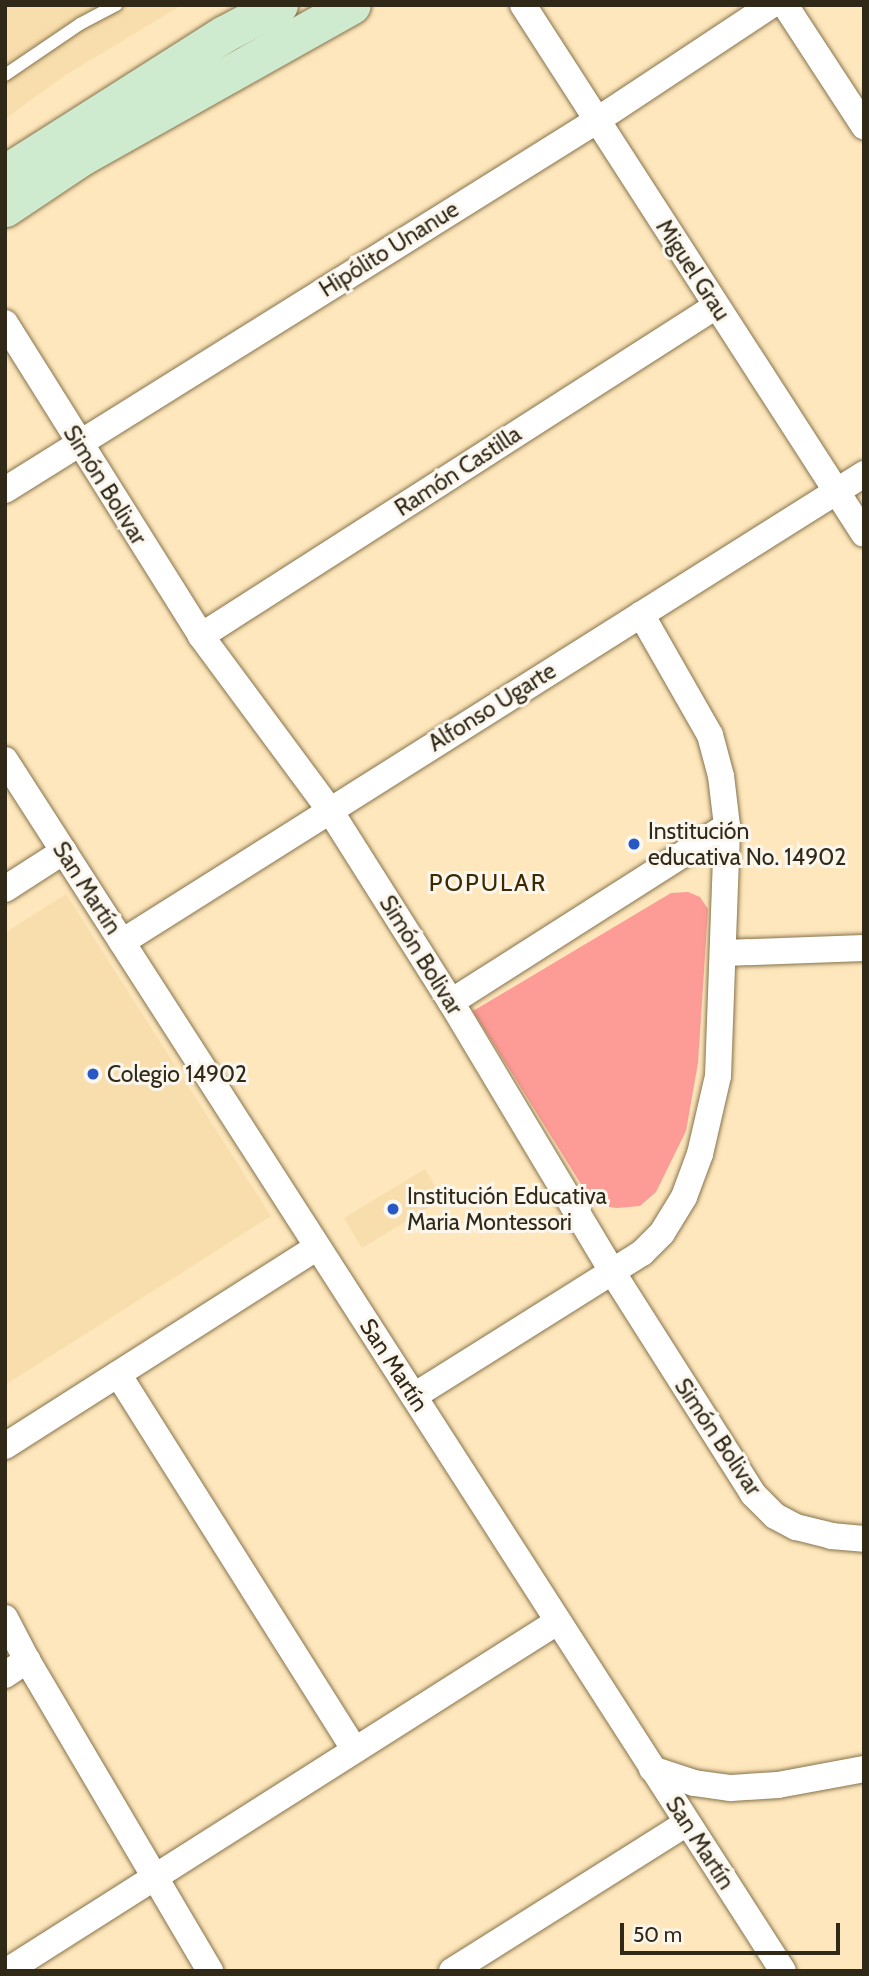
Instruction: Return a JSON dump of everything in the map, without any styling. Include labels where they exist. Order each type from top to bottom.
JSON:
[{"type":"main road","points":[[5,173],[224,34],[279,5]]},
{"type":"main road","points":[[5,208],[83,156],[352,5]]},
{"type":"street","name":"Miguel Grau","points":[[523,5],[864,534]]},
{"type":"street","name":"Hipólito Unanue","points":[[5,490],[596,121],[771,5]]},
{"type":"street","points":[[785,5],[864,126]]},
{"type":"street","name":"Ramón Castilla","points":[[201,636],[716,306]]},
{"type":"street","name":"Simón Bolivar","points":[[5,323],[201,636],[329,809],[451,1002],[613,1273],[753,1494],[775,1516],[796,1527],[831,1536],[864,1539]]},
{"type":"street","name":"Alfonso Ugarte","points":[[122,942],[864,474]]},
{"type":"street","points":[[415,1396],[642,1253],[662,1233],[684,1197],[700,1154],[718,1076],[727,826],[721,776],[709,735],[641,614]]},
{"type":"street","name":"San Martín","points":[[5,760],[783,1971]]},
{"type":"street","points":[[451,1002],[727,826]]},
{"type":"street","points":[[5,889],[64,851]]},
{"type":"street","points":[[724,953],[864,948]]},
{"type":"street","points":[[5,1446],[317,1247]]},
{"type":"street","points":[[118,1374],[355,1750]]},
{"type":"street","points":[[5,1618],[16,1667],[154,1877],[210,1971]]},
{"type":"street","points":[[7,1971],[557,1622]]},
{"type":"street","points":[[652,1769],[694,1783],[732,1788],[778,1785],[864,1769]]},
{"type":"street","points":[[453,1971],[481,1963],[687,1823]]},
{"type":"lane","points":[[5,75],[80,24],[116,5]]},
{"type":"shaded area","points":[[5,5],[182,5],[64,76],[5,119]]},
{"type":"shaded area","points":[[688,892],[700,897],[708,909],[698,1063],[686,1131],[656,1192],[640,1206],[617,1208],[594,1205],[473,1011],[671,893]]},
{"type":"shaded area","name":"Colegio 14902","points":[[66,894],[271,1216],[5,1385],[5,933]]},
{"type":"shaded area","name":"Institución Educativa Maria Montessori","points":[[425,1169],[443,1199],[362,1248],[344,1218]]},
{"type":"place","name":"Institución educativa No. 14902","points":[[634,844]]},
{"type":"place","name":"Colegio 14902","points":[[93,1074]]},
{"type":"place","name":"Institución Educativa Maria Montessori","points":[[393,1209]]},
{"type":"district","name":"POPULAR","points":[[488,883]]}]
